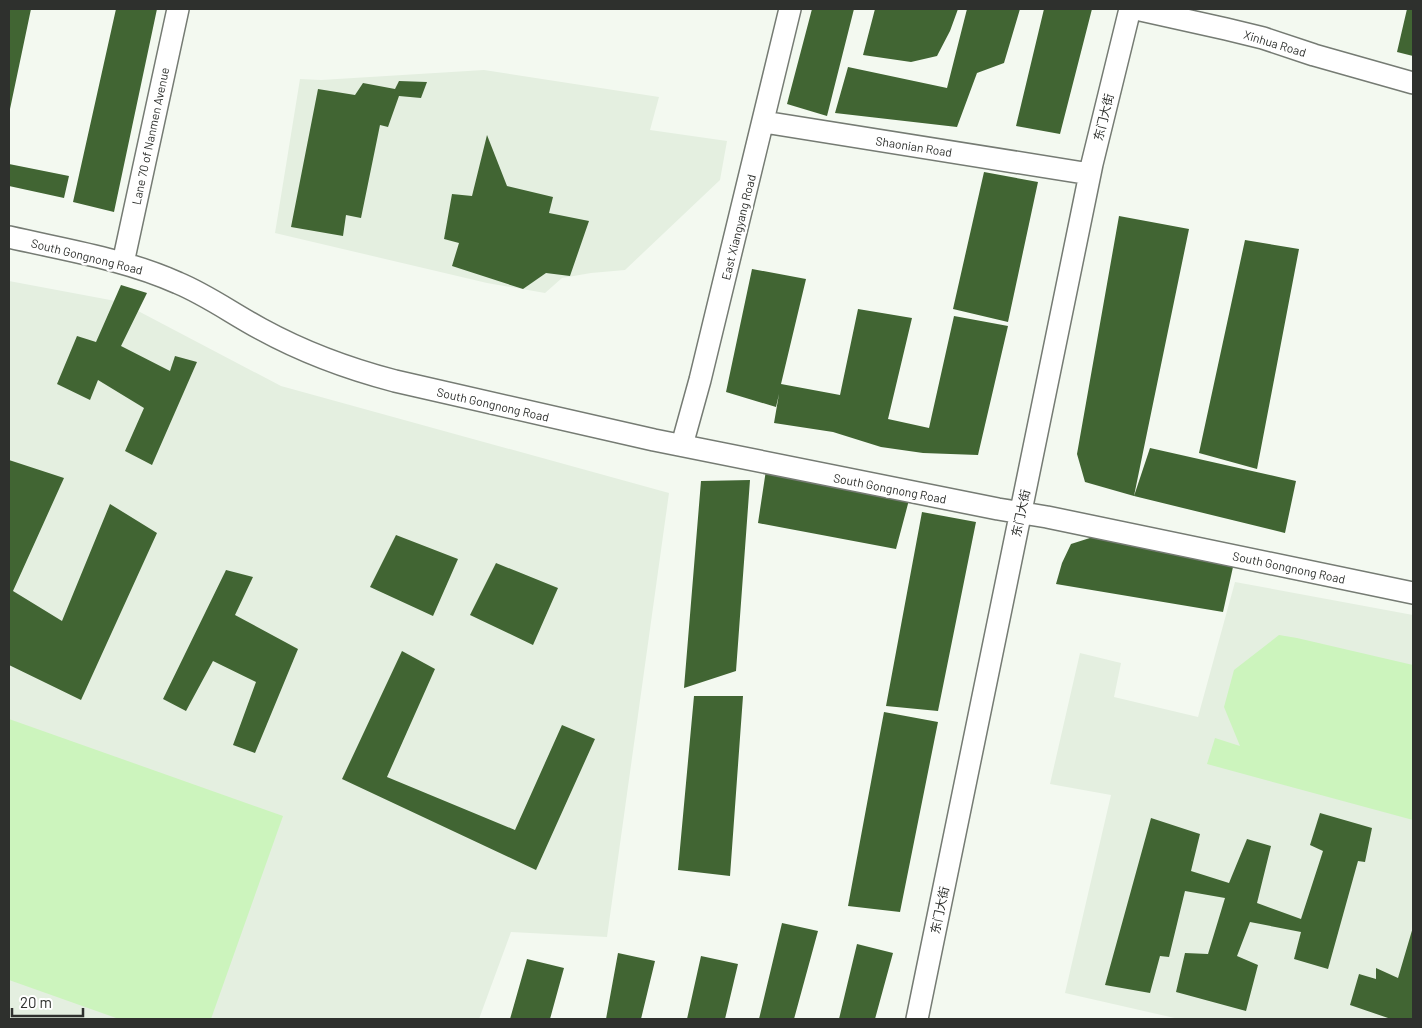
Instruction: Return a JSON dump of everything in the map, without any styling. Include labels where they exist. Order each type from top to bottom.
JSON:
[{"type":"street","name":"Lane 70 of Nanmen Avenue","points":[[123,263],[178,9]]},
{"type":"street","name":"East Xiangyang Road","points":[[682,445],[764,122],[790,9]]},
{"type":"street","name":"东门大街","points":[[917,1019],[1090,174],[1130,9]]},
{"type":"street","name":"Xinhua Road","points":[[1136,9],[1263,38],[1314,55],[1413,83]]},
{"type":"street","name":"Shaonian Road","points":[[764,122],[1090,174]]},
{"type":"street","name":"South Gongnong Road","points":[[9,237],[123,263],[151,272],[179,283],[288,342],[360,372],[682,445],[989,508],[1063,520],[1413,593]]},
{"type":"shaded area","points":[[484,70],[659,97],[650,130],[727,141],[720,180],[625,270],[562,278],[545,293],[487,283],[275,233],[300,79],[321,80]]},
{"type":"shaded area","points":[[9,281],[121,302],[281,386],[669,493],[607,937],[511,932],[479,1019],[9,1019]]},
{"type":"shaded area","points":[[1235,582],[1413,615],[1413,1019],[1179,1019],[1065,993],[1111,795],[1050,784],[1080,653],[1121,663],[1114,697],[1198,717]]},
{"type":"green space","points":[[1279,635],[1413,665],[1413,820],[1207,764],[1215,738],[1240,746],[1224,707],[1234,670]]},
{"type":"green space","points":[[9,719],[283,816],[211,1019],[119,1019],[9,980]]},
{"type":"building","points":[[9,9],[31,9],[10,109],[9,109]]},
{"type":"building","points":[[116,9],[157,9],[114,212],[73,202]]},
{"type":"building","points":[[812,9],[854,9],[827,116],[787,104]]},
{"type":"building","points":[[875,9],[958,9],[950,31],[937,56],[911,62],[863,55]]},
{"type":"building","points":[[967,9],[1020,9],[1004,63],[977,73],[957,127],[835,113],[848,67],[947,88]]},
{"type":"building","points":[[1044,9],[1092,9],[1060,134],[1016,126]]},
{"type":"building","points":[[1407,9],[1413,9],[1413,56],[1397,52]]},
{"type":"building","points":[[399,81],[427,82],[421,98],[399,96],[388,127],[380,125],[361,218],[346,215],[343,236],[291,227],[318,89],[355,95],[363,83],[395,89]]},
{"type":"building","points":[[487,135],[507,186],[553,197],[549,213],[589,221],[570,276],[546,273],[523,289],[452,266],[459,243],[444,239],[452,194],[472,196]]},
{"type":"building","points":[[9,164],[69,176],[64,198],[9,186]]},
{"type":"building","points":[[984,172],[1038,182],[1008,322],[953,309]]},
{"type":"building","points":[[1119,216],[1189,229],[1134,496],[1085,482],[1077,454]]},
{"type":"building","points":[[1245,240],[1299,249],[1257,469],[1199,453]]},
{"type":"building","points":[[752,269],[806,279],[781,384],[840,395],[858,309],[912,318],[888,419],[929,428],[954,316],[1008,326],[978,455],[923,453],[881,447],[833,432],[774,423],[779,394],[776,407],[726,392]]},
{"type":"building","points":[[121,285],[147,293],[121,346],[170,371],[175,356],[197,362],[152,465],[125,451],[144,408],[98,380],[90,400],[57,384],[77,336],[96,342]]},
{"type":"building","points":[[1150,448],[1296,481],[1285,533],[1134,496]]},
{"type":"building","points":[[9,460],[64,478],[13,591],[62,621],[110,504],[157,533],[81,700],[9,665]]},
{"type":"building","points":[[766,470],[909,500],[896,549],[758,523]]},
{"type":"building","points":[[750,480],[736,671],[684,688],[701,481]]},
{"type":"building","points":[[922,512],[976,522],[938,711],[886,706]]},
{"type":"building","points":[[396,535],[458,559],[433,616],[370,587]]},
{"type":"building","points":[[1093,537],[1233,567],[1223,612],[1056,584],[1062,563],[1071,544]]},
{"type":"building","points":[[496,563],[558,588],[533,645],[470,615]]},
{"type":"building","points":[[226,570],[253,577],[235,615],[298,649],[255,753],[233,745],[256,682],[213,661],[186,711],[163,699]]},
{"type":"building","points":[[402,651],[435,669],[387,777],[515,830],[562,725],[595,739],[536,870],[342,779]]},
{"type":"building","points":[[694,696],[743,696],[730,876],[678,870]]},
{"type":"building","points":[[884,712],[938,722],[900,912],[848,906]]},
{"type":"building","points":[[1320,813],[1372,828],[1365,862],[1358,861],[1328,969],[1294,959],[1301,932],[1250,922],[1237,956],[1258,965],[1246,1011],[1176,992],[1185,953],[1208,954],[1225,898],[1185,891],[1169,957],[1160,956],[1150,993],[1105,985],[1151,818],[1200,834],[1191,871],[1229,883],[1247,839],[1271,846],[1257,903],[1301,919],[1323,851],[1310,845]]},
{"type":"building","points":[[782,923],[818,931],[794,1019],[759,1019]]},
{"type":"building","points":[[1413,927],[1413,1019],[1391,1019],[1350,1005],[1359,974],[1376,979],[1376,968],[1398,978]]},
{"type":"building","points":[[857,944],[893,953],[875,1019],[839,1019]]},
{"type":"building","points":[[618,953],[655,961],[641,1019],[606,1019]]},
{"type":"building","points":[[701,956],[738,964],[725,1019],[687,1019]]},
{"type":"building","points":[[527,959],[564,968],[550,1019],[510,1019]]}]
